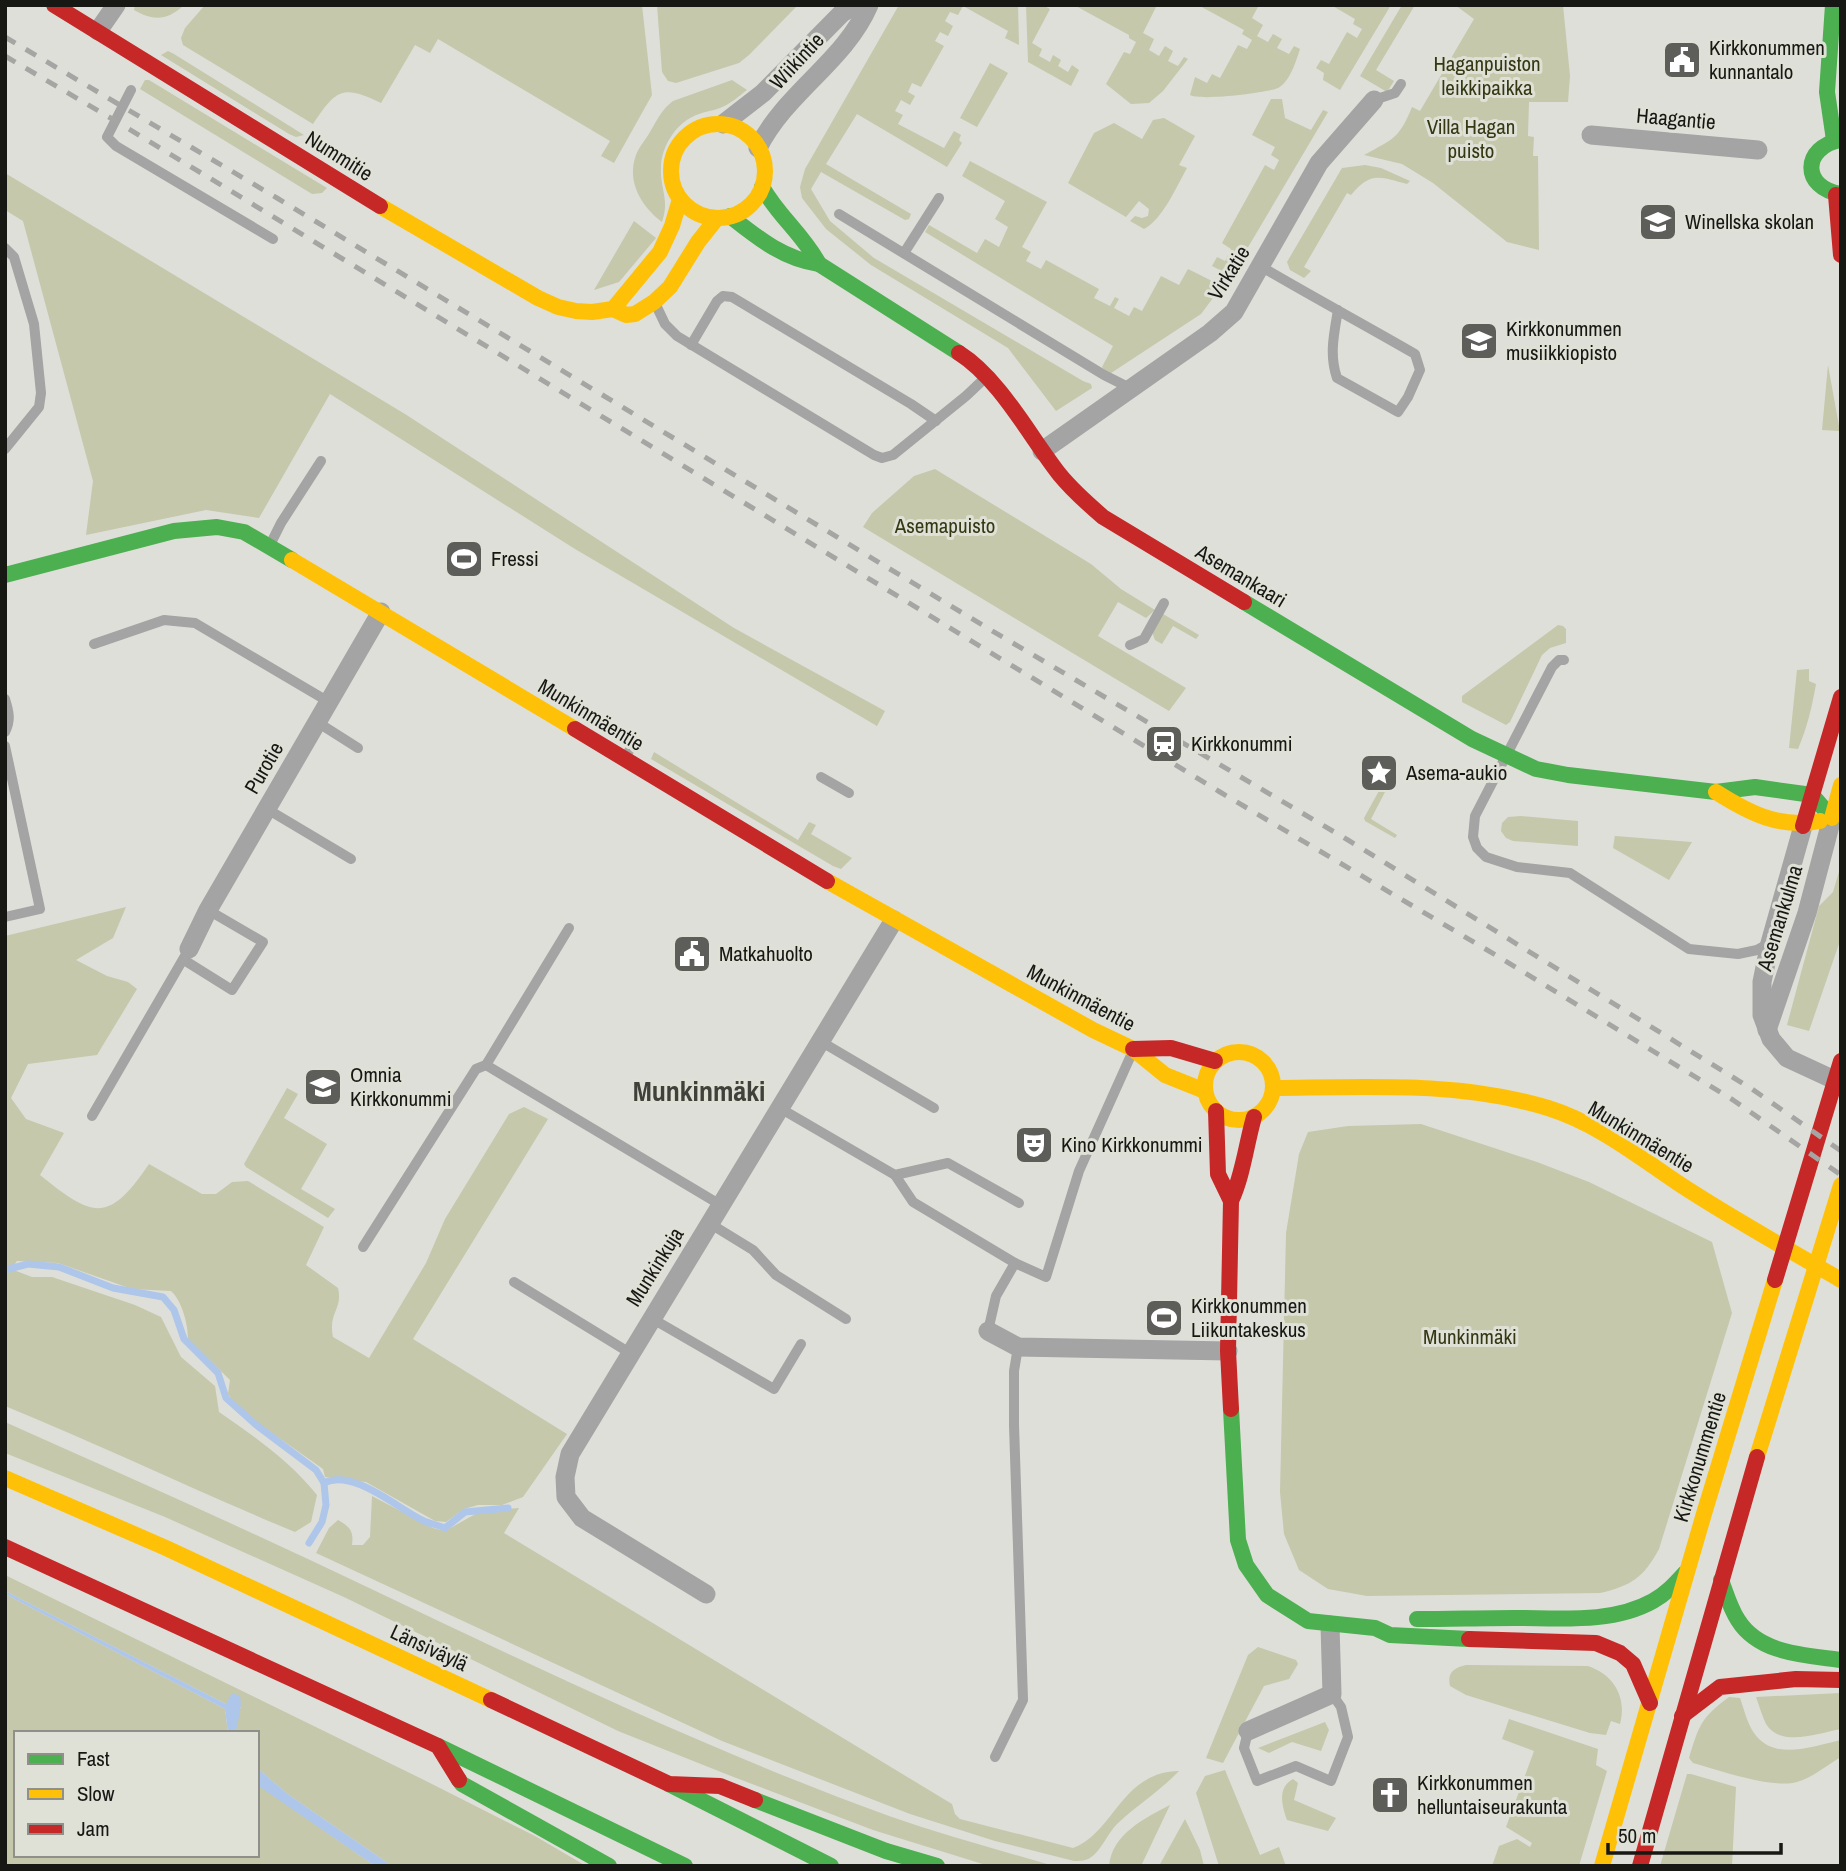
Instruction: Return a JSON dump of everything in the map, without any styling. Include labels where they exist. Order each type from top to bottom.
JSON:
[{"type":"main road","name":"Nummitie","points":[[54,5],[342,183],[538,298],[558,307],[592,312],[613,309],[626,315],[635,314],[654,302],[670,287],[698,242],[724,217]]},
{"type":"main road","points":[[1833,5],[1827,92],[1838,140],[1819,148],[1811,164],[1814,181],[1827,192],[1838,194],[1841,255]]},
{"type":"main road","points":[[723,124],[744,132],[758,148],[763,160],[762,187],[749,205],[724,217],[703,215],[690,209],[680,199],[671,176],[674,153],[680,142],[699,128],[723,124]]},
{"type":"main road","name":"Asemankaari","points":[[762,187],[773,207],[807,242],[818,264]]},
{"type":"main road","points":[[613,309],[621,294],[645,272],[657,254],[677,215],[680,199]]},
{"type":"main road","name":"Asemankaari","points":[[724,217],[787,257],[802,263],[818,264],[942,340],[987,376],[1060,476],[1103,517],[1472,739],[1536,769],[1568,775],[1716,792],[1755,787],[1812,795]]},
{"type":"main road","name":"Munkinmäentie","points":[[5,575],[174,531],[217,527],[244,532],[894,919],[1093,1030],[1133,1049],[1165,1075],[1205,1091]]},
{"type":"main road","points":[[1803,826],[1841,697]]},
{"type":"main road","points":[[1832,818],[1841,785]]},
{"type":"main road","name":"Asemankaari","points":[[1716,792],[1750,813],[1803,826],[1832,818]]},
{"type":"main road","points":[[1812,795],[1832,818]]},
{"type":"main road","name":"Munkinmäentie","points":[[1133,1049],[1171,1048],[1215,1061]]},
{"type":"main road","points":[[1244,1051],[1260,1058],[1270,1071],[1274,1088],[1271,1100],[1264,1110],[1254,1117],[1234,1120],[1216,1111],[1209,1102],[1205,1091],[1206,1075],[1215,1061],[1233,1052],[1244,1051]]},
{"type":"main road","name":"Kirkkonummentie","points":[[1602,1866],[1841,1061]]},
{"type":"main road","name":"Munkinmäentie","points":[[1274,1088],[1354,1087],[1473,1092],[1550,1109],[1592,1128],[1745,1226],[1841,1280]]},
{"type":"main road","points":[[1216,1111],[1218,1174],[1231,1200]]},
{"type":"main road","points":[[1254,1117],[1243,1156],[1240,1181],[1231,1200],[1228,1350],[1234,1500],[1238,1539],[1246,1565],[1267,1595],[1289,1611],[1308,1620],[1329,1625],[1375,1628],[1391,1635],[1408,1637],[1596,1643],[1625,1654],[1638,1667],[1650,1703]]},
{"type":"main road","points":[[1640,1866],[1721,1580],[1841,1185]]},
{"type":"main road","name":"Länsiväylä","points":[[5,1478],[166,1548],[669,1784],[831,1866]]},
{"type":"main road","points":[[5,1547],[438,1746],[685,1866]]},
{"type":"main road","points":[[1375,1628],[1395,1619],[1594,1617],[1638,1608],[1664,1596],[1678,1583],[1690,1565]]},
{"type":"main road","points":[[1721,1580],[1739,1623],[1752,1637],[1765,1645],[1791,1653],[1841,1660]]},
{"type":"main road","points":[[1682,1716],[1720,1688],[1796,1679],[1841,1680]]},
{"type":"main road","points":[[438,1746],[462,1784],[609,1866]]},
{"type":"main road","points":[[669,1784],[720,1786],[886,1851],[937,1866]]},
{"type":"street","points":[[98,31],[116,5]]},
{"type":"street","name":"Wiikintie","points":[[723,124],[752,103],[842,13],[856,5]]},
{"type":"street","name":"Wiikintie","points":[[758,148],[766,131],[856,32],[869,5]]},
{"type":"street","name":"Virkatie","points":[[1042,450],[1210,333],[1234,312],[1320,163],[1374,100]]},
{"type":"street","name":"Haagantie","points":[[1591,135],[1758,150]]},
{"type":"street","name":"Purotie","points":[[186,955],[208,909],[381,612]]},
{"type":"street","name":"Asemankulma","points":[[1767,1030],[1807,914],[1832,818]]},
{"type":"street","name":"Asemankulma","points":[[1803,826],[1770,943],[1760,1004],[1771,1040],[1787,1058],[1841,1083]]},
{"type":"street","name":"Munkinkuja","points":[[706,1594],[582,1518],[566,1497],[565,1477],[570,1454],[894,919]]},
{"type":"street","points":[[988,1331],[1018,1347],[1228,1350]]},
{"type":"street","points":[[1248,1731],[1332,1694],[1329,1625]]},
{"type":"lane","points":[[1374,100],[1395,93],[1401,85]]},
{"type":"lane","points":[[131,90],[107,136],[116,146],[273,239]]},
{"type":"lane","points":[[904,253],[939,198]]},
{"type":"lane","points":[[839,214],[1131,389]]},
{"type":"lane","points":[[5,248],[14,257],[34,324],[41,393],[40,407],[5,449]]},
{"type":"lane","points":[[1260,266],[1338,310],[1415,354],[1420,370],[1398,412],[1336,378],[1332,348],[1338,310]]},
{"type":"lane","points":[[691,345],[718,301],[723,296],[732,296],[936,421]]},
{"type":"lane","points":[[654,302],[665,324],[677,336],[882,458],[893,455],[987,376]]},
{"type":"lane","points":[[270,546],[281,523],[321,461]]},
{"type":"lane","points":[[1130,645],[1144,639],[1164,603]]},
{"type":"lane","points":[[94,644],[164,620],[195,623],[329,702]]},
{"type":"lane","points":[[1564,660],[1559,660],[1552,667],[1475,816],[1472,827],[1476,848],[1486,857],[1517,867],[1570,873],[1689,949],[1738,954],[1757,950],[1770,943]]},
{"type":"lane","points":[[5,699],[10,714],[5,732]]},
{"type":"lane","points":[[317,723],[358,748]]},
{"type":"lane","points":[[624,759],[635,741]]},
{"type":"lane","points":[[5,746],[40,909],[5,917]]},
{"type":"lane","points":[[821,777],[849,793]]},
{"type":"lane","points":[[267,809],[351,859]]},
{"type":"lane","points":[[92,1116],[186,955],[232,990],[263,942],[208,909]]},
{"type":"lane","points":[[363,1247],[476,1069],[485,1065],[569,928]]},
{"type":"lane","points":[[819,1041],[934,1108]]},
{"type":"lane","points":[[778,1107],[895,1175],[913,1202],[1015,1264],[1046,1277],[1079,1171],[1133,1049]]},
{"type":"lane","points":[[485,1065],[719,1204]]},
{"type":"lane","points":[[895,1175],[948,1163],[1019,1203]]},
{"type":"lane","points":[[709,1223],[753,1250],[776,1275],[846,1319]]},
{"type":"lane","points":[[988,1331],[996,1296],[1015,1264]]},
{"type":"lane","points":[[514,1283],[629,1353]]},
{"type":"lane","points":[[650,1318],[774,1389],[801,1344]]},
{"type":"lane","points":[[995,1758],[1023,1700],[1014,1425],[1014,1371],[1018,1347]]},
{"type":"lane","points":[[1248,1731],[1244,1748],[1257,1781],[1296,1766],[1331,1781],[1348,1737],[1341,1707],[1332,1694]]},
{"type":"green space","points":[[135,5],[184,5],[172,14],[160,18],[141,14],[134,10]]},
{"type":"green space","points":[[205,5],[642,5],[652,95],[614,163],[601,156],[610,141],[438,39],[430,53],[415,45],[381,103],[357,93],[341,94],[334,97],[313,124],[183,45],[181,38],[185,28]]},
{"type":"green space","points":[[657,5],[798,5],[739,63],[676,83],[668,81],[662,72]]},
{"type":"green space","points":[[899,5],[1018,5],[1019,45],[1005,38],[1008,31],[963,6],[958,15],[950,12],[945,21],[953,26],[948,36],[940,32],[935,41],[944,46],[921,87],[912,83],[908,92],[915,96],[910,105],[901,100],[895,111],[903,115],[898,124],[944,148],[954,131],[961,135],[959,140],[962,143],[947,167],[857,114],[826,164],[911,214],[909,219],[905,220],[821,172],[811,189],[830,221],[874,258],[1091,384],[1092,388],[1056,411],[1008,348],[871,265],[826,229],[802,198],[800,187],[805,169]]},
{"type":"green space","points":[[1026,5],[1043,5],[1050,9],[1032,43],[1042,49],[1039,56],[1050,62],[1053,55],[1061,60],[1058,66],[1068,72],[1072,65],[1079,70],[1071,86],[1028,62]]},
{"type":"green space","points":[[1074,5],[1157,5],[1143,33],[1154,39],[1149,50],[1159,56],[1165,46],[1173,51],[1168,61],[1178,66],[1184,57],[1188,59],[1163,91],[1149,103],[1131,104],[1106,84],[1124,52],[1130,54],[1136,42],[1129,38],[1129,35]]},
{"type":"green space","points":[[1198,5],[1259,5],[1252,18],[1263,25],[1257,36],[1268,42],[1273,34],[1282,39],[1277,48],[1289,54],[1294,46],[1300,49],[1286,81],[1278,88],[1248,94],[1219,97],[1190,95],[1195,77],[1207,83],[1212,74],[1220,78],[1238,45],[1247,49],[1252,40],[1242,34],[1244,30]]},
{"type":"green space","points":[[1331,5],[1391,5],[1340,90],[1323,80],[1324,73],[1316,68],[1321,60],[1329,64],[1347,32],[1357,38],[1362,29],[1353,24],[1355,19]]},
{"type":"green space","points":[[1402,5],[1415,5],[1376,70],[1394,81],[1387,92],[1360,76]]},
{"type":"green space","name":"Villa Hagan puisto","points":[[1455,5],[1563,5],[1570,76],[1568,102],[1529,102],[1528,136],[1534,137],[1533,156],[1538,156],[1539,250],[1507,242],[1433,183],[1402,164],[1364,155],[1399,132],[1412,107],[1420,111],[1474,19]]},
{"type":"green space","points":[[168,51],[304,135],[296,137],[289,134],[161,55]]},
{"type":"green space","points":[[990,63],[1008,73],[977,127],[960,118]]},
{"type":"green space","points":[[145,80],[327,188],[322,193],[312,194],[140,89]]},
{"type":"green space","points":[[732,80],[747,90],[723,107],[691,117],[677,128],[667,143],[661,168],[665,201],[662,222],[648,209],[638,193],[633,175],[637,152],[660,115],[673,101]]},
{"type":"green space","points":[[1271,99],[1282,99],[1285,118],[1311,130],[1323,110],[1328,112],[1231,276],[1212,266],[1217,257],[1225,261],[1231,249],[1222,243],[1265,165],[1274,170],[1279,160],[1271,155],[1275,147],[1252,135]]},
{"type":"green space","points":[[1164,118],[1195,136],[1179,165],[1187,168],[1151,225],[1144,229],[1130,221],[1135,216],[1148,216],[1149,209],[1139,201],[1126,217],[1068,183],[1094,133],[1114,123],[1142,139],[1153,120]]},
{"type":"green space","points":[[970,161],[1047,202],[1022,247],[1031,252],[1026,261],[1041,269],[1046,260],[1099,289],[1094,298],[1110,306],[1115,297],[1119,299],[1114,308],[1129,316],[1134,307],[1142,311],[1161,276],[1179,285],[1188,269],[1222,286],[1201,314],[1108,375],[1102,367],[1113,346],[925,232],[929,225],[977,253],[985,239],[999,247],[1008,227],[995,219],[1005,201],[962,176]]},
{"type":"green space","points":[[1365,165],[1381,168],[1410,181],[1407,184],[1390,179],[1370,179],[1351,195],[1347,193],[1304,267],[1311,271],[1304,278],[1290,270],[1287,262],[1342,168]]},
{"type":"green space","points":[[5,173],[405,414],[734,628],[885,711],[877,726],[575,549],[330,394],[259,518],[206,510],[86,535],[93,481],[23,221],[5,210]]},
{"type":"green space","points":[[634,221],[656,238],[619,282],[594,290]]},
{"type":"green space","points":[[1828,365],[1839,426],[1839,431],[1822,430]]},
{"type":"green space","name":"Asemapuisto","points":[[935,469],[1091,564],[1121,589],[1155,610],[1146,618],[1118,602],[1098,636],[1186,688],[1169,711],[863,527],[872,513],[914,476]]},
{"type":"green space","points":[[1163,614],[1199,635],[1196,639],[1173,626],[1162,644],[1155,640],[1152,632]]},
{"type":"green space","points":[[1558,625],[1566,629],[1566,643],[1550,648],[1542,655],[1510,722],[1506,725],[1462,702],[1462,696]]},
{"type":"green space","points":[[1809,669],[1809,681],[1816,684],[1809,717],[1798,749],[1789,748],[1797,670]]},
{"type":"green space","points":[[654,752],[798,840],[809,822],[816,825],[811,834],[852,858],[841,869],[833,866],[651,759]]},
{"type":"green space","points":[[1380,789],[1385,792],[1371,819],[1397,835],[1395,838],[1364,818]]},
{"type":"green space","points":[[1508,817],[1578,821],[1578,846],[1513,841],[1506,838],[1501,831],[1502,823]]},
{"type":"green space","points":[[1615,835],[1692,842],[1669,880],[1613,848]]},
{"type":"green space","points":[[1841,865],[1841,938],[1809,1031],[1787,1025],[1819,906],[1833,892]]},
{"type":"green space","points":[[126,907],[113,938],[76,960],[107,976],[128,982],[137,989],[97,1055],[28,1064],[11,1098],[26,1119],[64,1133],[40,1175],[73,1200],[99,1208],[122,1197],[149,1164],[202,1194],[216,1194],[232,1182],[248,1181],[324,1227],[306,1265],[338,1288],[339,1301],[332,1322],[333,1337],[369,1358],[426,1263],[445,1219],[509,1114],[524,1107],[548,1119],[413,1339],[567,1434],[523,1497],[502,1505],[478,1505],[464,1509],[446,1522],[435,1521],[366,1482],[325,1477],[323,1469],[238,1409],[228,1394],[230,1380],[188,1339],[184,1313],[171,1291],[132,1289],[58,1263],[17,1261],[11,1269],[32,1277],[52,1277],[135,1305],[161,1317],[181,1357],[215,1386],[219,1412],[283,1460],[317,1495],[311,1522],[295,1532],[5,1406],[5,936]]},
{"type":"green space","points":[[287,1088],[298,1094],[284,1118],[327,1144],[301,1189],[335,1209],[328,1218],[244,1164]]},
{"type":"green space","name":"Munkinmäki","points":[[1421,1124],[1589,1182],[1712,1242],[1732,1313],[1659,1549],[1648,1567],[1636,1579],[1620,1587],[1600,1593],[1367,1596],[1328,1589],[1299,1570],[1284,1534],[1280,1492],[1286,1233],[1299,1154],[1308,1132],[1348,1126]]},
{"type":"green space","points":[[5,1422],[231,1523],[559,1678],[756,1764],[889,1816],[1054,1866],[989,1866],[873,1830],[618,1731],[346,1598],[165,1517],[5,1453]]},
{"type":"green space","points":[[372,1496],[433,1528],[445,1531],[479,1512],[519,1508],[504,1533],[952,1804],[960,1819],[1073,1848],[1099,1830],[1131,1792],[1144,1781],[1159,1774],[1179,1771],[1117,1824],[1094,1855],[1082,1861],[995,1841],[910,1814],[722,1741],[316,1553],[329,1528],[338,1520],[350,1530],[352,1545],[363,1545],[370,1537]]},
{"type":"green space","points":[[5,1575],[422,1779],[535,1836],[586,1866],[392,1866],[289,1795],[259,1770],[259,1731],[236,1731],[237,1714],[241,1707],[226,1704],[5,1591]]},
{"type":"green space","points":[[5,1594],[225,1709],[228,1731],[14,1731],[14,1857],[259,1857],[259,1785],[375,1866],[5,1866]]},
{"type":"green space","points":[[1258,1647],[1296,1660],[1298,1664],[1289,1679],[1264,1686],[1223,1763],[1206,1758],[1248,1655]]},
{"type":"green space","points":[[1466,1665],[1588,1666],[1605,1675],[1616,1688],[1622,1705],[1620,1724],[1611,1721],[1606,1735],[1590,1733],[1466,1695],[1450,1686],[1449,1681],[1452,1671]]},
{"type":"green space","points":[[1841,1693],[1841,1729],[1800,1737],[1781,1735],[1773,1731],[1766,1724],[1756,1697]]},
{"type":"green space","points":[[1729,1697],[1740,1698],[1754,1733],[1762,1742],[1783,1750],[1794,1750],[1841,1740],[1841,1757],[1808,1778],[1786,1783],[1745,1778],[1693,1763],[1689,1758],[1702,1723]]},
{"type":"green space","points":[[1509,1719],[1598,1749],[1596,1765],[1607,1771],[1579,1866],[1492,1866],[1499,1846],[1517,1839],[1530,1847],[1532,1843],[1506,1827],[1534,1751],[1502,1739]]},
{"type":"green space","points":[[1325,1722],[1329,1730],[1321,1751],[1292,1742],[1269,1753],[1258,1748]]},
{"type":"green space","points":[[1225,1770],[1260,1855],[1279,1847],[1286,1866],[1219,1866],[1196,1793],[1205,1776]]},
{"type":"green space","points":[[1687,1774],[1736,1787],[1732,1866],[1660,1866]]},
{"type":"green space","points":[[1293,1779],[1298,1783],[1294,1800],[1336,1818],[1328,1831],[1287,1820],[1282,1803],[1283,1792]]},
{"type":"green space","points":[[1170,1805],[1141,1866],[1109,1866],[1116,1845],[1131,1828]]},
{"type":"green space","points":[[1185,1819],[1200,1850],[1204,1866],[1159,1866]]},
{"type":"water","points":[[5,1591],[226,1704],[232,1693],[240,1696],[236,1731],[228,1731],[225,1709],[5,1594]]},
{"type":"water","points":[[259,1770],[289,1795],[392,1866],[375,1866],[260,1787]]},
{"type":"waterway","points":[[5,1270],[28,1264],[59,1267],[113,1288],[163,1297],[174,1310],[184,1339],[218,1373],[226,1398],[255,1424],[316,1470],[324,1483],[326,1505],[322,1522],[309,1543]]},
{"type":"waterway","points":[[324,1483],[336,1480],[362,1485],[424,1521],[445,1528],[465,1512],[508,1508]]},
{"type":"railway","points":[[5,37],[277,198],[989,629],[1348,840],[1752,1089],[1841,1151]]},
{"type":"railway","points":[[5,56],[1220,792],[1499,957],[1733,1100],[1841,1175]]},
{"type":"traffic: fast","points":[[1833,5],[1827,92],[1834,140]]},
{"type":"traffic: fast","points":[[1841,140],[1828,144],[1819,151],[1811,167],[1819,184],[1841,194]]},
{"type":"traffic: fast","points":[[762,187],[819,264]]},
{"type":"traffic: fast","points":[[730,216],[782,252],[819,264],[959,353]]},
{"type":"traffic: fast","points":[[5,575],[174,531],[217,527],[244,532],[292,560]]},
{"type":"traffic: fast","points":[[1244,602],[1472,739],[1536,769],[1716,792],[1755,787],[1812,795],[1832,818]]},
{"type":"traffic: fast","points":[[1231,1409],[1238,1540],[1246,1565],[1267,1595],[1308,1621],[1375,1628],[1390,1635],[1469,1639]]},
{"type":"traffic: fast","points":[[1417,1619],[1567,1619],[1603,1616],[1637,1608],[1653,1601],[1685,1573]]},
{"type":"traffic: fast","points":[[1721,1580],[1738,1620],[1758,1640],[1784,1651],[1841,1660]]},
{"type":"traffic: fast","points":[[438,1746],[685,1866]]},
{"type":"traffic: fast","points":[[459,1780],[609,1866]]},
{"type":"traffic: fast","points":[[669,1784],[831,1866]]},
{"type":"traffic: fast","points":[[755,1800],[886,1851],[937,1866]]},
{"type":"traffic: slow","points":[[718,124],[736,128],[751,138],[761,153],[765,171],[761,189],[751,204],[736,214],[718,218],[700,214],[685,204],[675,189],[671,171],[675,153],[685,138],[700,128],[718,124]]},
{"type":"traffic: slow","points":[[613,309],[660,252],[680,199]]},
{"type":"traffic: slow","points":[[380,206],[558,307],[592,312],[613,309],[626,315],[635,314],[654,302],[670,287],[698,242],[717,218]]},
{"type":"traffic: slow","points":[[292,560],[575,729]]},
{"type":"traffic: slow","points":[[1832,818],[1841,785]]},
{"type":"traffic: slow","points":[[1716,792],[1753,813],[1778,821],[1820,821]]},
{"type":"traffic: slow","points":[[827,881],[1093,1030],[1133,1049],[1165,1075],[1205,1091]]},
{"type":"traffic: slow","points":[[1239,1052],[1252,1054],[1263,1062],[1271,1073],[1273,1086],[1271,1099],[1263,1110],[1252,1118],[1239,1120],[1226,1118],[1215,1110],[1207,1099],[1205,1086],[1207,1073],[1215,1062],[1226,1054],[1239,1052]]},
{"type":"traffic: slow","points":[[1274,1088],[1412,1087],[1481,1093],[1515,1099],[1566,1114],[1601,1132],[1720,1210],[1841,1280]]},
{"type":"traffic: slow","points":[[1757,1457],[1841,1185]]},
{"type":"traffic: slow","points":[[1602,1866],[1775,1280]]},
{"type":"traffic: slow","points":[[5,1478],[166,1548],[491,1700]]},
{"type":"traffic: jam","points":[[54,5],[380,206]]},
{"type":"traffic: jam","points":[[1836,195],[1841,255]]},
{"type":"traffic: jam","points":[[959,353],[988,378],[1060,475],[1097,512],[1244,602]]},
{"type":"traffic: jam","points":[[1803,826],[1841,697]]},
{"type":"traffic: jam","points":[[575,729],[827,881]]},
{"type":"traffic: jam","points":[[1133,1049],[1171,1048],[1215,1061]]},
{"type":"traffic: jam","points":[[1775,1280],[1841,1061]]},
{"type":"traffic: jam","points":[[1216,1111],[1218,1174],[1231,1201]]},
{"type":"traffic: jam","points":[[1231,1409],[1228,1351],[1231,1201],[1254,1117]]},
{"type":"traffic: jam","points":[[1640,1866],[1757,1457]]},
{"type":"traffic: jam","points":[[5,1547],[438,1746],[459,1780]]},
{"type":"traffic: jam","points":[[1469,1639],[1596,1643],[1620,1653],[1633,1664],[1650,1703]]},
{"type":"traffic: jam","points":[[1682,1716],[1720,1687],[1796,1679],[1841,1680]]},
{"type":"traffic: jam","points":[[491,1700],[669,1784],[720,1786],[755,1800]]},
{"type":"place","name":"Kirkkonummen kunnantalo","points":[[1682,60]]},
{"type":"place","name":"Winellska skolan","points":[[1658,222]]},
{"type":"place","name":"Kirkkonummen musiikkiopisto","points":[[1479,341]]},
{"type":"place","name":"Fressi","points":[[464,559]]},
{"type":"place","name":"Kirkkonummi","points":[[1164,744]]},
{"type":"place","name":"Asema-aukio","points":[[1379,773]]},
{"type":"place","name":"Matkahuolto","points":[[692,954]]},
{"type":"place","name":"Omnia Kirkkonummi","points":[[323,1087]]},
{"type":"place","name":"Kino Kirkkonummi","points":[[1034,1145]]},
{"type":"place","name":"Kirkkonummen Liikuntakeskus","points":[[1164,1318]]},
{"type":"place","name":"Kirkkonummen helluntaiseurakunta","points":[[1390,1795]]},
{"type":"district","name":"Munkinmäki","points":[[699,1091]]},
{"type":"park label","name":"Haganpuiston leikkipaikka","points":[[1487,76]]}]
